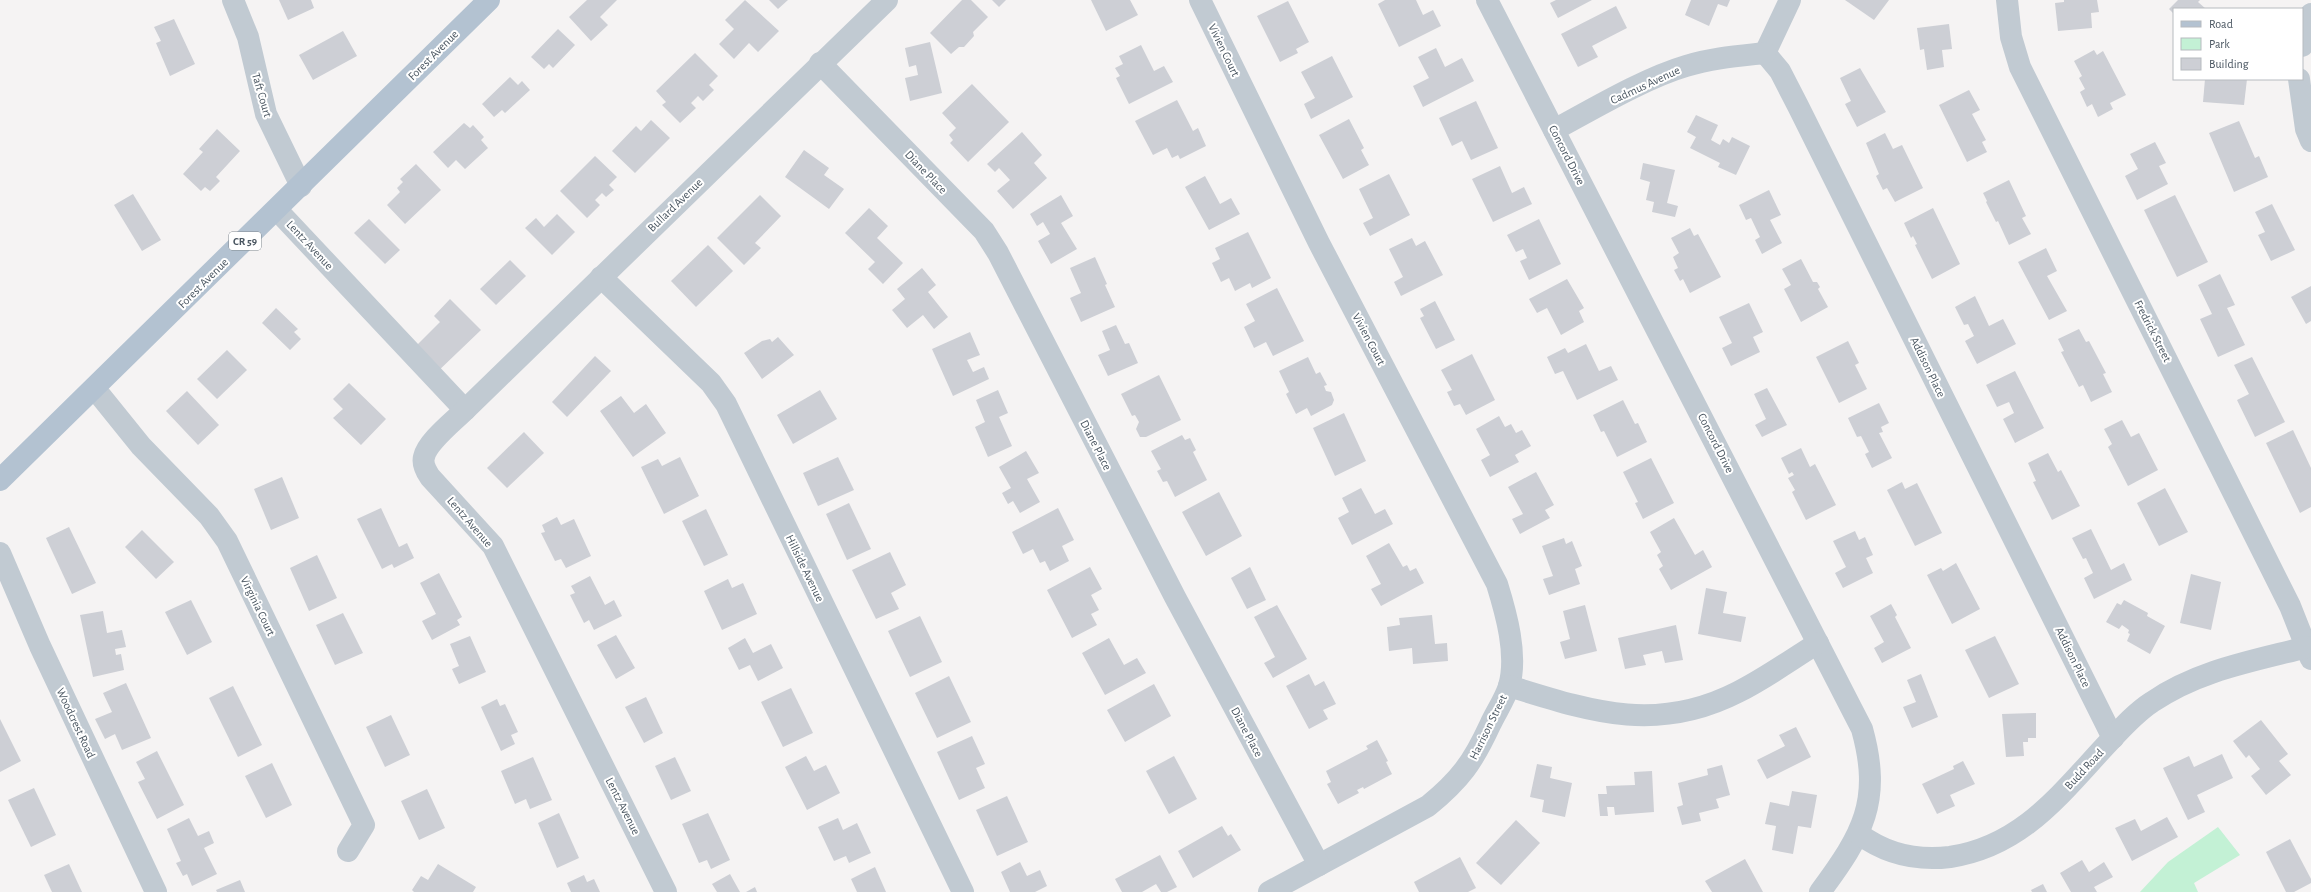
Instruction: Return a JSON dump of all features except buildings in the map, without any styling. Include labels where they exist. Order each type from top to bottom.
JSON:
[{"type":"main road","name":"Forest Avenue","points":[[0,480],[95,389],[489,0]]},
{"type":"street","name":"Taft Court","points":[[234,0],[248,37],[266,114],[301,186]]},
{"type":"street","name":"Bullard Avenue","points":[[465,410],[820,63],[887,0]]},
{"type":"street","name":"Vivien Court","points":[[1200,0],[1319,243],[1497,584],[1506,613],[1511,641],[1509,686]]},
{"type":"street","name":"Concord Drive","points":[[1487,0],[1862,729],[1869,754],[1871,780],[1868,806],[1859,834],[1848,854],[1820,892]]},
{"type":"street","points":[[1765,53],[1790,0]]},
{"type":"street","name":"Fredrick Street","points":[[2006,0],[2011,37],[2020,67],[2287,599],[2309,653]]},
{"type":"street","points":[[2303,42],[2311,14]]},
{"type":"street","name":"Cadmus Avenue","points":[[1554,130],[1657,77],[1686,66],[1717,58],[1765,53]]},
{"type":"street","name":"Addison Place","points":[[1765,53],[1780,71],[1798,106],[2113,738]]},
{"type":"street","name":"Diane Place","points":[[820,63],[984,231],[998,253],[1175,597],[1319,865]]},
{"type":"street","points":[[2299,80],[2306,129],[2311,141]]},
{"type":"street","name":"Lentz Avenue","points":[[277,210],[465,410],[427,447],[423,458],[424,467],[430,477],[492,546],[666,892]]},
{"type":"street","name":"Hillside Avenue","points":[[601,277],[711,383],[726,404],[963,892]]},
{"type":"street","name":"Virginia Court","points":[[95,389],[141,446],[209,516],[226,541],[364,825],[348,851]]},
{"type":"street","name":"Woodcrest Road","points":[[0,553],[40,646],[156,892]]},
{"type":"street","name":"Harrison Street","points":[[1269,892],[1428,806],[1450,788],[1476,755],[1509,686],[1584,709],[1616,715],[1646,716],[1679,712],[1711,704],[1738,692],[1818,643]]},
{"type":"street","name":"Budd Road","points":[[1859,834],[1889,851],[1913,858],[1935,859],[1964,855],[1994,844],[2019,831],[2045,812],[2113,738],[2150,703],[2178,685],[2209,672],[2309,653]]},
{"type":"green space","points":[[2218,827],[2240,855],[2194,883],[2198,892],[2140,892],[2168,862]]}]
